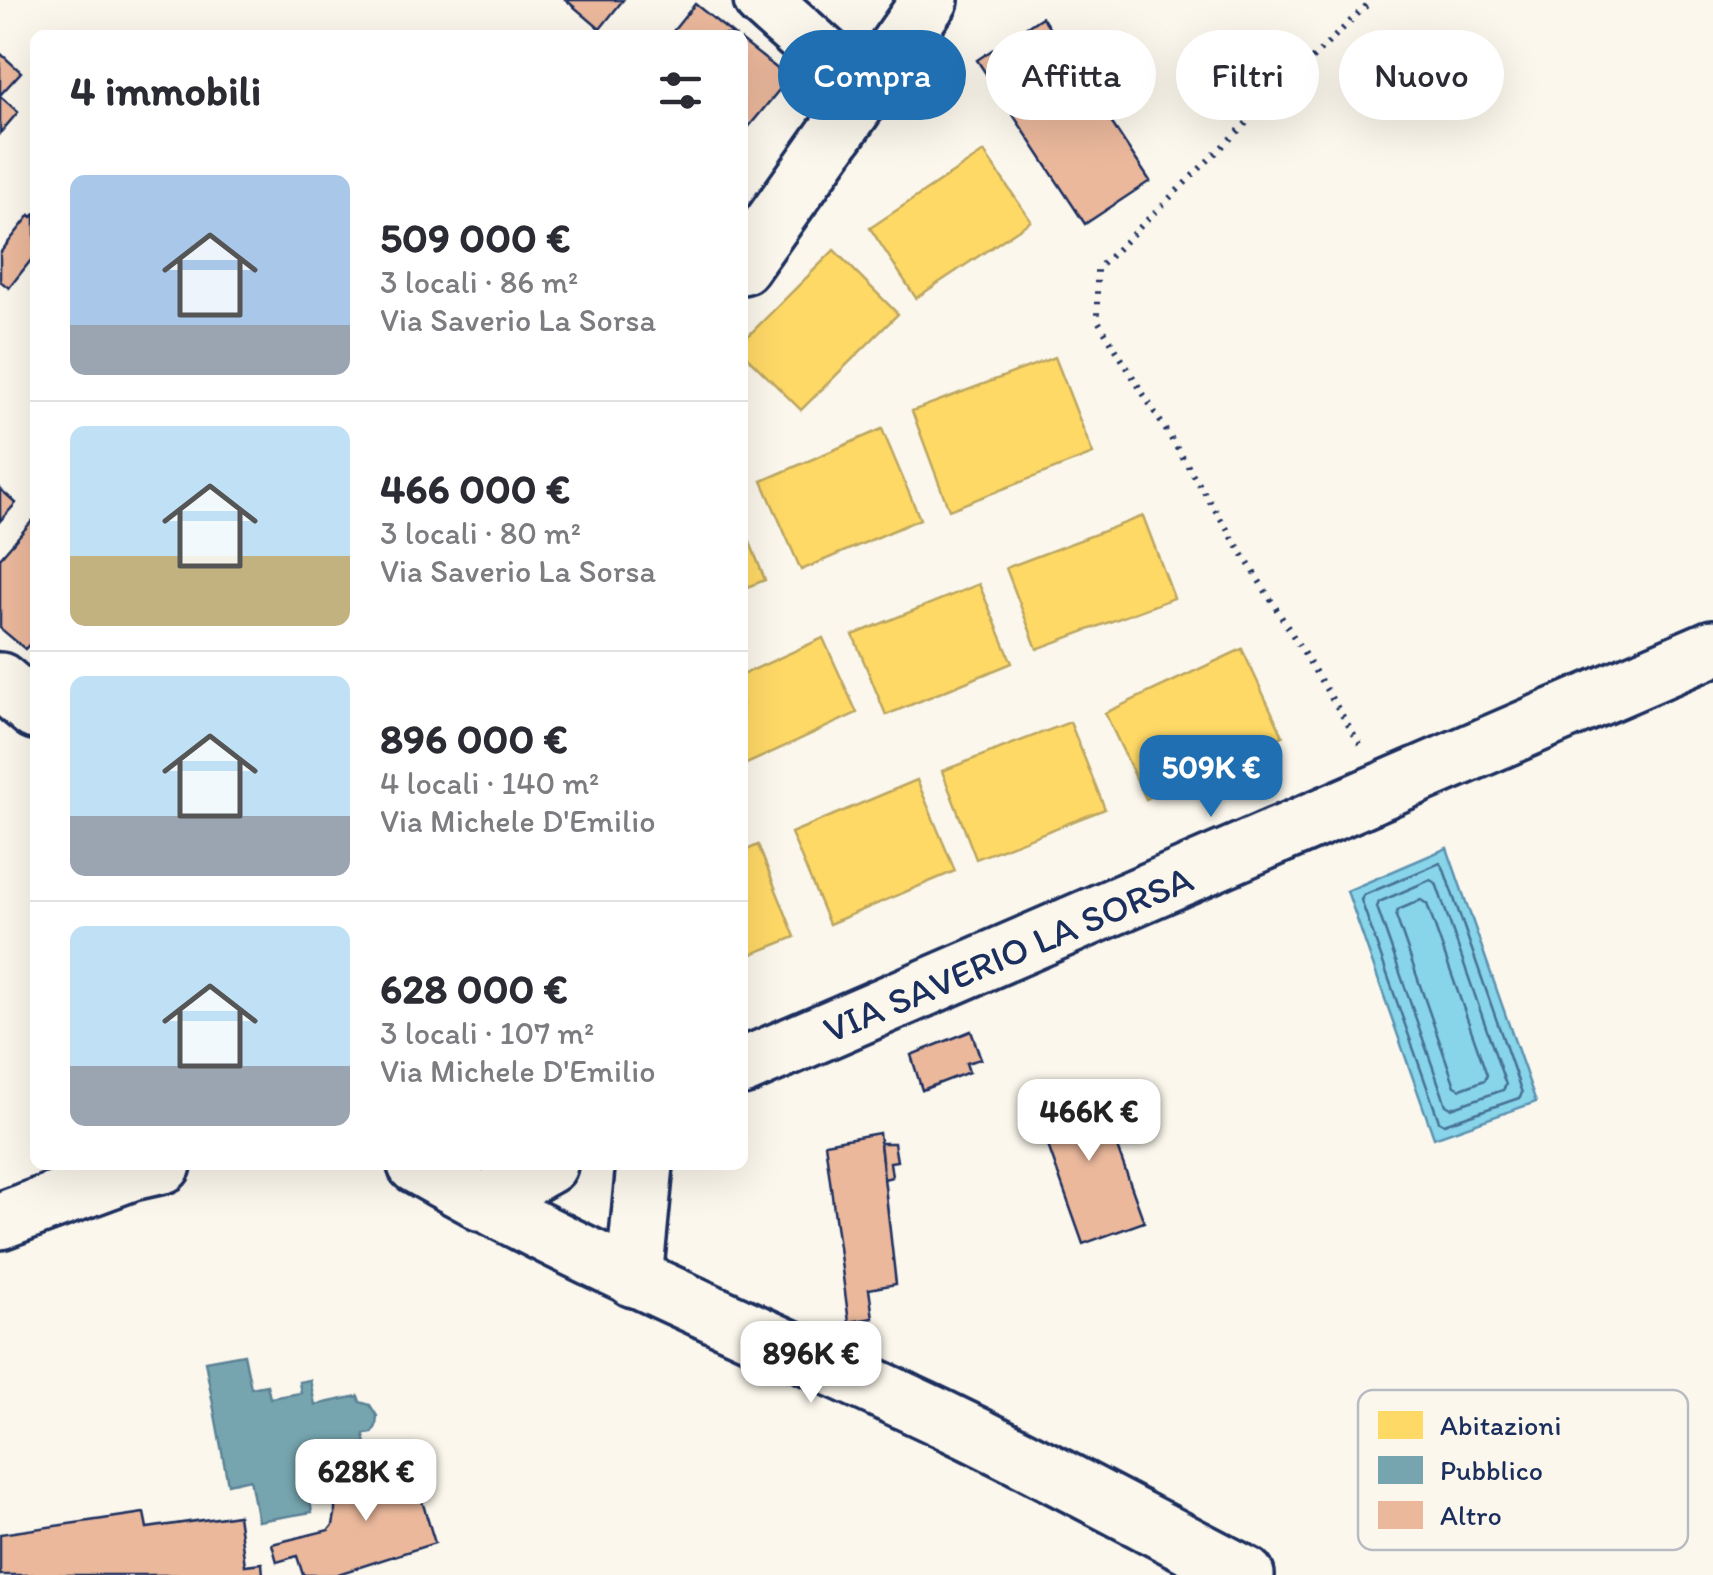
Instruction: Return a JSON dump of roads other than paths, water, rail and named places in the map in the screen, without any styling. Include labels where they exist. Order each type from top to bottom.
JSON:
[{"type":"street","points":[[762,0],[796,30]]},
{"type":"street","points":[[909,30],[930,0]]},
{"type":"street","points":[[748,257],[845,120]]},
{"type":"street","name":"VIA SAVERIO LA SORSA","points":[[748,1065],[1713,648]]},
{"type":"street","points":[[0,681],[30,707]]},
{"type":"street","points":[[0,1220],[135,1170]]},
{"type":"street","points":[[425,1170],[634,1279],[951,1423],[1246,1575]]},
{"type":"street","points":[[482,1203],[540,1170]]},
{"type":"street","points":[[634,1279],[645,1170]]},
{"type":"water","points":[[1447,848],[1536,1102],[1434,1138],[1347,891]]}]
